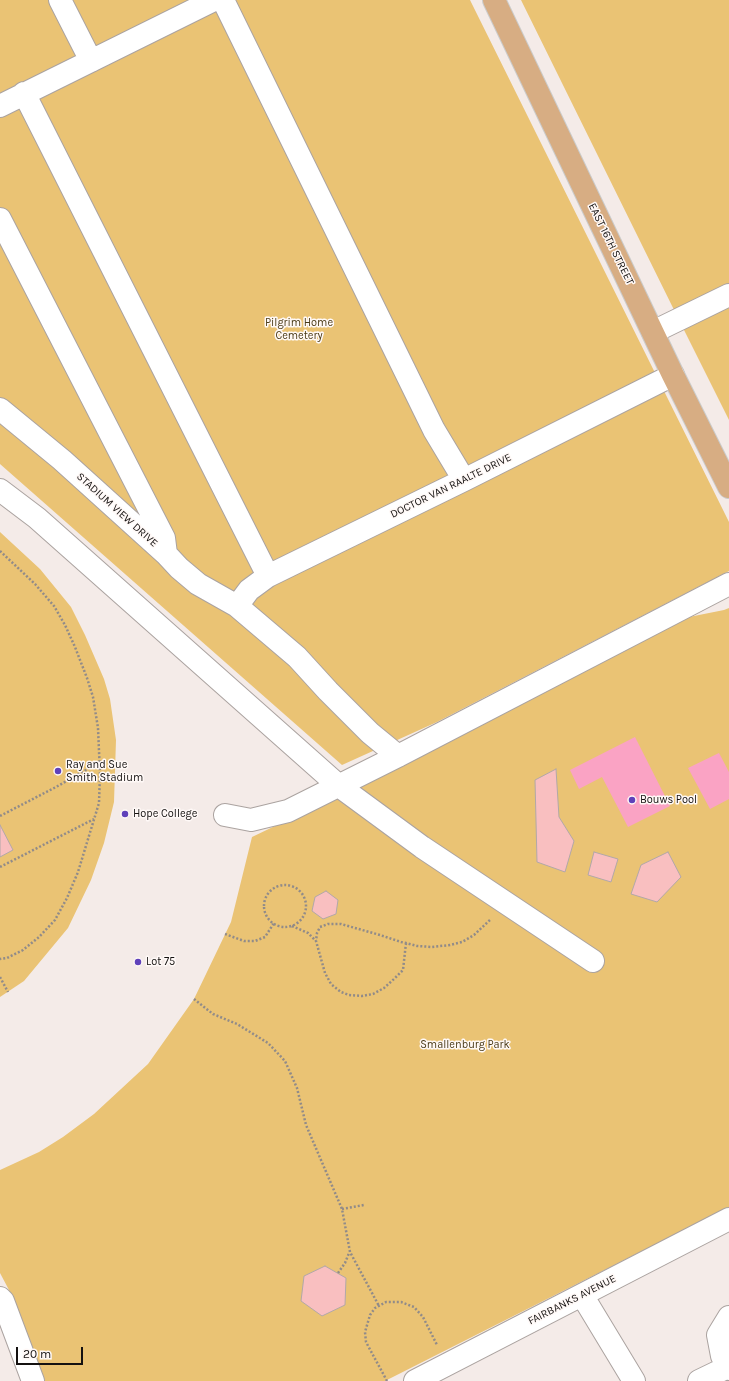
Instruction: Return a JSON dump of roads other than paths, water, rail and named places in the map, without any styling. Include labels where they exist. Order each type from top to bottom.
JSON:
[{"type":"main road","name":"EAST 16TH STREET","points":[[494,0],[673,375],[729,487]]},
{"type":"street","points":[[60,0],[91,61]]},
{"type":"street","points":[[0,106],[214,0]]},
{"type":"street","points":[[223,0],[434,430],[464,480]]},
{"type":"street","points":[[24,93],[268,576]]},
{"type":"street","points":[[0,219],[164,538],[166,554]]},
{"type":"street","points":[[653,332],[729,295]]},
{"type":"street","name":"DOCTOR VAN RAALTE DRIVE","points":[[237,606],[249,590],[268,576],[673,375]]},
{"type":"street","name":"STADIUM VIEW DRIVE","points":[[0,409],[62,460],[198,584],[237,606],[298,657],[328,691],[370,733],[398,756]]},
{"type":"street","points":[[0,490],[36,518],[339,786],[422,846],[593,961]]},
{"type":"street","points":[[225,815],[251,820],[288,811],[398,756],[729,584]]},
{"type":"street","name":"FAIRBANKS AVENUE","points":[[417,1380],[729,1219]]},
{"type":"street","points":[[582,1295],[634,1381]]},
{"type":"street","points":[[0,1298],[3,1301],[33,1381]]},
{"type":"street","points":[[699,1381],[729,1368],[722,1356],[718,1335],[729,1317]]},
{"type":"place","name":"Ray and Sue Smith Stadium","points":[[58,771]]},
{"type":"place","name":"Bouws Pool","points":[[632,800]]},
{"type":"place","name":"Hope College","points":[[125,814]]},
{"type":"place","name":"Lot 75","points":[[138,962]]},
{"type":"park label","name":"Pilgrim Home Cemetery","points":[[299,329]]},
{"type":"park label","name":"Smallenburg Park","points":[[465,1045]]}]
